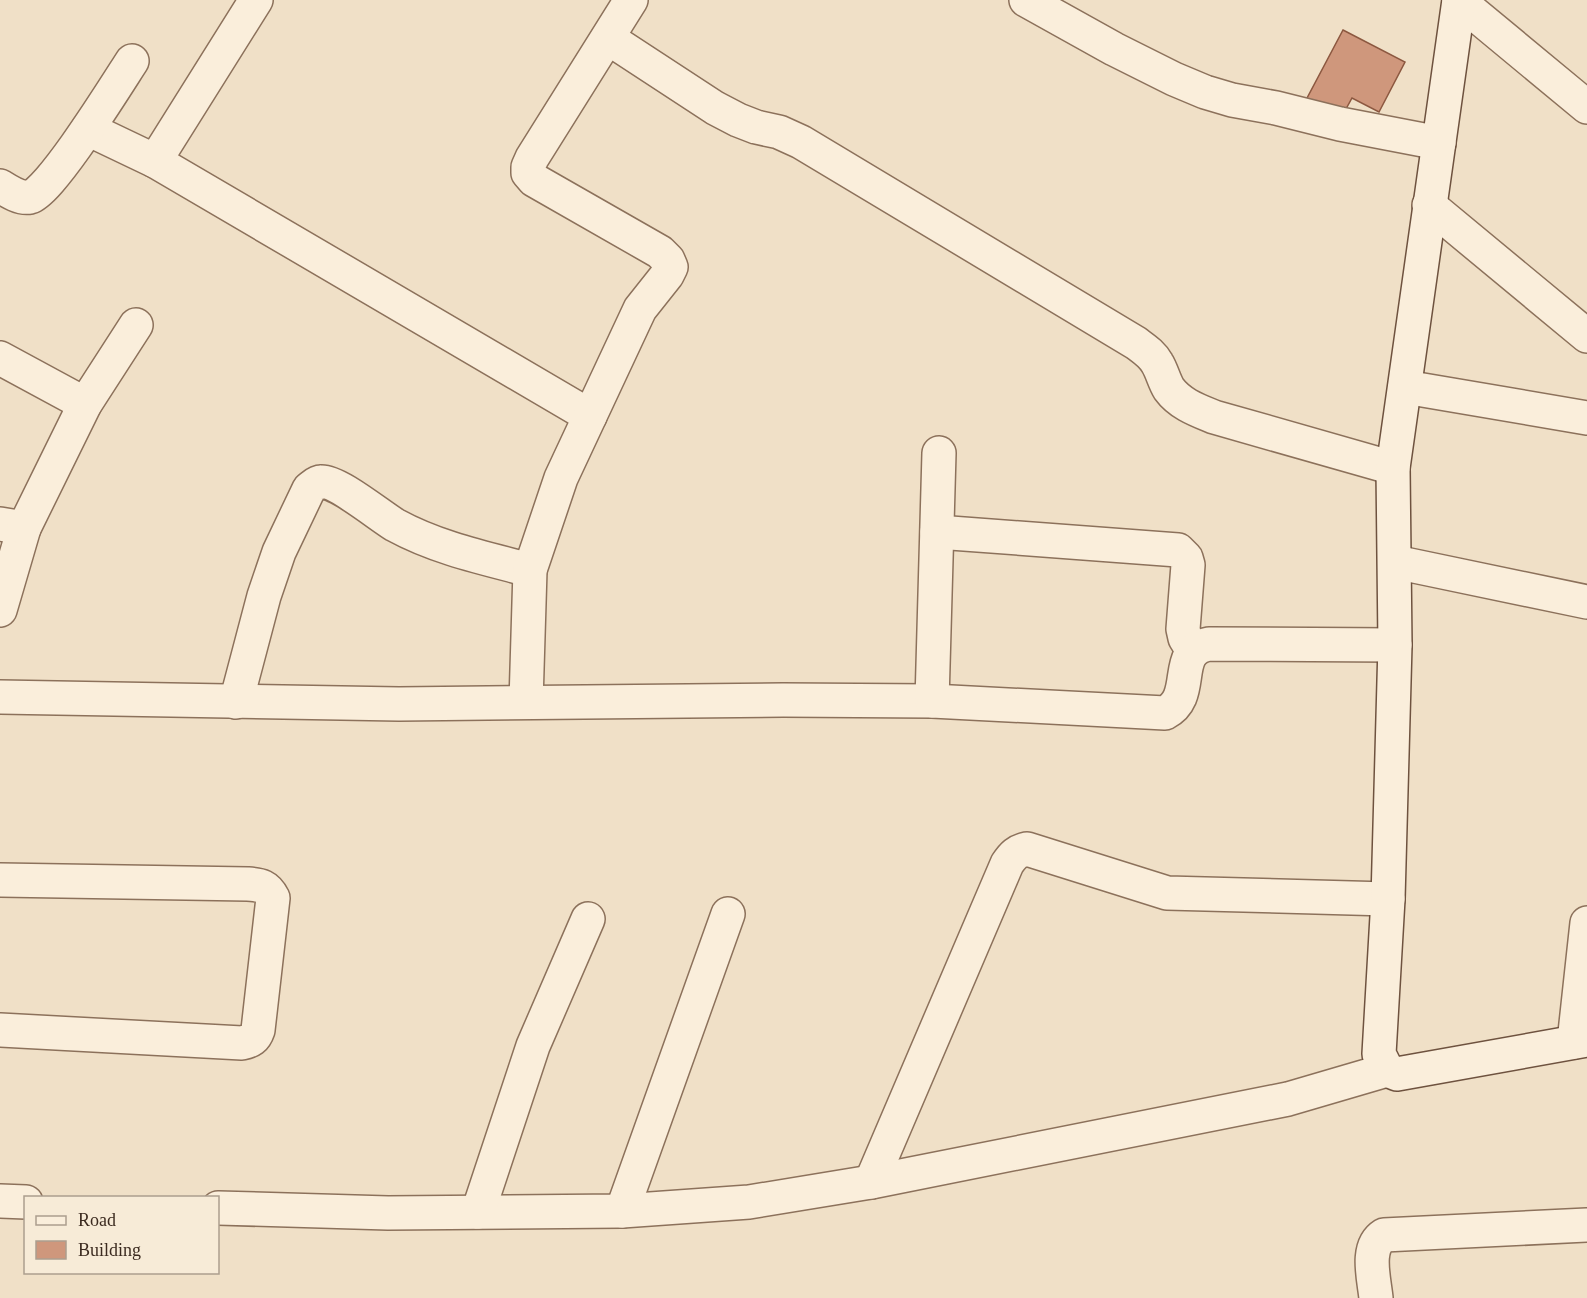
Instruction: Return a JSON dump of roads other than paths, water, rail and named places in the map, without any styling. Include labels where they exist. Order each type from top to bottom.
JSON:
[{"type":"street","points":[[155,161],[256,0]]},
{"type":"street","points":[[526,702],[530,570],[561,478],[640,309],[671,267],[660,252],[534,180],[528,173],[532,158],[631,0]]},
{"type":"street","points":[[1026,0],[1174,80],[1205,92],[1340,124],[1438,143]]},
{"type":"street","points":[[1387,1070],[1379,1054],[1378,1042],[1388,899],[1395,645],[1393,468],[1459,0]]},
{"type":"street","points":[[1459,0],[1587,107]]},
{"type":"street","points":[[608,38],[715,108],[738,120],[779,132],[801,142],[1136,343],[1156,361],[1168,388],[1192,408],[1214,417],[1393,468]]},
{"type":"street","points":[[0,186],[21,196],[29,197],[41,191],[88,129],[132,61]]},
{"type":"street","points":[[88,129],[155,161],[590,416]]},
{"type":"street","points":[[1429,205],[1587,336]]},
{"type":"street","points":[[0,610],[12,526],[85,404],[136,325]]},
{"type":"street","points":[[0,358],[85,404]]},
{"type":"street","points":[[1405,387],[1587,418]]},
{"type":"street","points":[[932,700],[939,453]]},
{"type":"street","points":[[236,702],[264,596],[279,552],[309,489],[316,484],[327,482],[342,489],[395,525],[428,541],[530,570]]},
{"type":"street","points":[[937,532],[1178,550],[1186,558],[1188,565],[1183,629],[1185,638],[1193,651]]},
{"type":"street","points":[[1395,562],[1587,602]]},
{"type":"street","points":[[0,697],[399,704],[932,700],[1165,713],[1173,709],[1181,699],[1188,658],[1199,646],[1209,644],[1395,645]]},
{"type":"street","points":[[871,1182],[1007,864],[1019,850],[1027,849],[1167,893],[1388,899]]},
{"type":"street","points":[[0,880],[248,884],[262,885],[269,890],[273,898],[258,1030],[250,1041],[242,1043],[0,1030]]},
{"type":"street","points":[[622,1211],[728,914]]},
{"type":"street","points":[[478,1212],[533,1046],[588,919]]},
{"type":"street","points":[[219,1208],[388,1213],[622,1211],[749,1202],[871,1182],[1288,1099],[1387,1070],[1397,1074],[1404,1073],[1581,1041],[1587,923]]},
{"type":"street","points":[[0,1201],[24,1202]]},
{"type":"street","points":[[1376,1298],[1372,1253],[1377,1239],[1384,1235],[1587,1225]]}]
